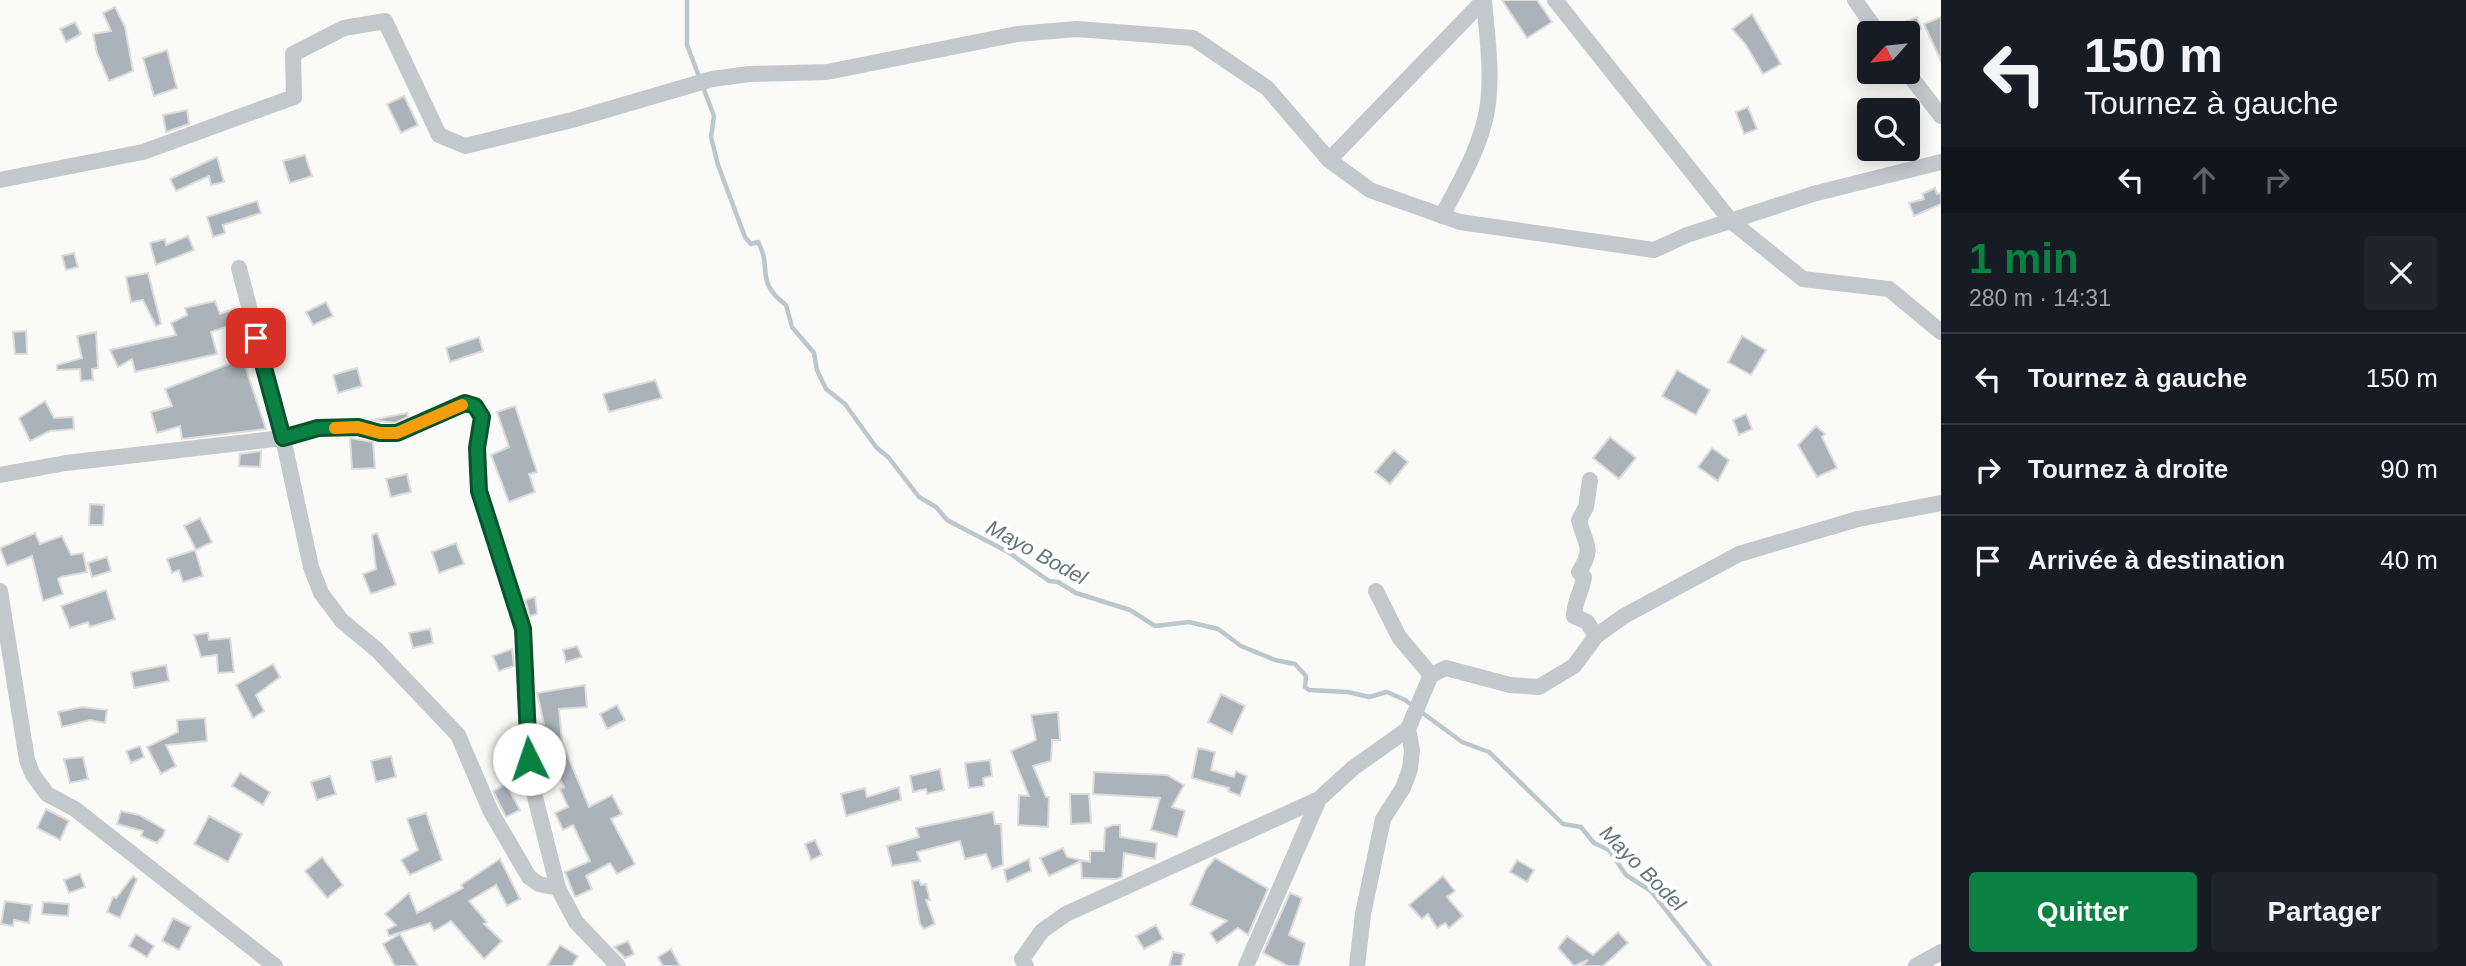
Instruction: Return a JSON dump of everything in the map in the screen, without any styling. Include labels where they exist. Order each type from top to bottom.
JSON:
[{"type":"street","points":[[1329,160],[1484,0]]},
{"type":"street","points":[[1442,216],[1474,152],[1487,110],[1489,59],[1484,0]]},
{"type":"street","points":[[1556,0],[1731,221],[1802,279],[1889,289],[1941,332]]},
{"type":"street","points":[[1855,0],[1870,21]]},
{"type":"street","points":[[0,180],[143,152],[295,97],[293,54],[344,28],[385,21],[439,135],[465,146],[572,120],[712,79],[749,74],[827,72],[1017,34],[1077,29],[1193,38],[1267,88],[1329,160],[1370,190],[1460,222],[1654,250],[1813,194],[1941,162]]},
{"type":"street","points":[[1916,84],[1941,116]]},
{"type":"street","points":[[239,268],[283,438],[311,567],[321,593],[342,621],[377,650],[458,735],[491,812],[529,877],[539,884],[558,888]]},
{"type":"street","points":[[0,475],[66,463],[283,438],[318,428],[358,427],[380,433],[397,433],[465,403],[475,406],[482,417],[477,448],[479,491],[523,629],[531,781],[558,888],[576,922],[618,966]]},
{"type":"street","points":[[1590,480],[1586,507],[1579,520],[1590,547],[1588,558],[1578,572],[1584,578],[1582,590],[1574,603],[1574,615],[1587,622],[1596,636]]},
{"type":"street","points":[[1021,964],[1042,931],[1066,914],[1319,799],[1353,768],[1408,729],[1431,675],[1446,668],[1510,685],[1539,687],[1574,666],[1596,636],[1624,616],[1739,554],[1858,519],[1941,503]]},
{"type":"street","points":[[0,591],[20,722],[33,775],[47,794],[75,808],[275,966]]},
{"type":"street","points":[[1376,591],[1399,638],[1431,675]]},
{"type":"street","points":[[1357,966],[1363,914],[1383,818],[1403,788],[1410,769],[1412,750],[1408,729]]},
{"type":"street","points":[[1246,966],[1319,799]]},
{"type":"street","points":[[1916,966],[1941,952]]},
{"type":"building","points":[[1502,0],[1537,0],[1552,22],[1527,38]]},
{"type":"building","points":[[115,7],[125,27],[133,71],[109,81],[97,53],[93,34],[111,31],[103,13]]},
{"type":"building","points":[[1752,14],[1781,64],[1763,74],[1746,45],[1732,29]]},
{"type":"building","points":[[1941,17],[1941,61],[1924,24]]},
{"type":"building","points":[[75,22],[81,34],[66,42],[60,29]]},
{"type":"building","points":[[167,50],[177,88],[154,96],[143,58]]},
{"type":"building","points":[[404,96],[418,125],[401,133],[387,104]]},
{"type":"building","points":[[1748,107],[1757,129],[1744,134],[1736,112]]},
{"type":"building","points":[[187,110],[189,124],[166,132],[163,115]]},
{"type":"building","points":[[305,155],[312,176],[290,183],[283,161]]},
{"type":"building","points":[[217,157],[224,182],[211,185],[209,176],[176,191],[170,179]]},
{"type":"building","points":[[1935,188],[1937,194],[1941,193],[1941,204],[1914,216],[1909,203],[1924,199],[1922,194]]},
{"type":"building","points":[[257,201],[261,213],[223,225],[225,233],[213,237],[207,217]]},
{"type":"building","points":[[188,236],[194,250],[156,265],[150,243],[165,239],[166,245]]},
{"type":"building","points":[[74,253],[78,267],[66,270],[62,256]]},
{"type":"building","points":[[148,273],[161,324],[156,326],[143,300],[131,302],[126,277]]},
{"type":"building","points":[[215,301],[220,314],[235,308],[240,322],[211,332],[217,354],[135,372],[132,359],[118,367],[110,350],[176,335],[171,323],[187,315],[185,308]]},
{"type":"building","points":[[326,302],[333,316],[313,325],[306,312]]},
{"type":"building","points":[[26,331],[27,354],[15,354],[13,332]]},
{"type":"building","points":[[96,332],[98,368],[92,369],[93,380],[81,381],[80,369],[57,370],[57,365],[82,358],[77,336]]},
{"type":"building","points":[[1742,336],[1766,350],[1751,375],[1728,362]]},
{"type":"building","points":[[479,337],[483,351],[450,362],[446,348]]},
{"type":"building","points":[[247,351],[252,363],[245,366],[266,429],[182,439],[180,426],[157,433],[151,412],[172,406],[165,389],[237,361],[235,357]]},
{"type":"building","points":[[357,368],[362,386],[338,393],[333,375]]},
{"type":"building","points":[[1677,370],[1710,390],[1696,415],[1662,396]]},
{"type":"building","points":[[655,380],[662,398],[609,412],[603,394]]},
{"type":"building","points":[[45,401],[54,418],[73,417],[74,429],[50,431],[30,441],[19,418]]},
{"type":"building","points":[[515,406],[537,472],[529,474],[535,492],[509,502],[491,455],[509,447],[497,412]]},
{"type":"building","points":[[407,413],[408,417],[395,423],[372,420]]},
{"type":"building","points":[[1746,414],[1752,429],[1739,435],[1733,420]]},
{"type":"building","points":[[1816,426],[1825,434],[1822,437],[1837,468],[1817,477],[1798,445]]},
{"type":"building","points":[[1610,437],[1636,458],[1619,479],[1593,458]]},
{"type":"building","points":[[350,438],[373,442],[375,468],[352,469]]},
{"type":"building","points":[[1712,448],[1729,460],[1718,481],[1698,467]]},
{"type":"building","points":[[1394,450],[1408,462],[1390,484],[1375,472]]},
{"type":"building","points":[[261,451],[260,467],[239,466],[240,454]]},
{"type":"building","points":[[407,474],[411,492],[391,497],[386,479]]},
{"type":"building","points":[[90,504],[104,505],[103,525],[89,525]]},
{"type":"building","points":[[200,518],[212,542],[196,550],[184,526]]},
{"type":"building","points":[[35,533],[40,544],[62,536],[71,555],[83,553],[87,572],[61,577],[58,579],[63,594],[43,601],[32,556],[7,566],[0,548]]},
{"type":"building","points":[[377,533],[396,585],[371,594],[363,574],[376,569],[372,535]]},
{"type":"building","points":[[456,543],[464,564],[439,573],[432,552]]},
{"type":"building","points":[[195,550],[203,576],[183,582],[179,570],[172,573],[167,559]]},
{"type":"building","points":[[107,557],[111,571],[92,577],[88,563]]},
{"type":"building","points":[[106,590],[115,619],[90,627],[88,622],[70,628],[61,606]]},
{"type":"building","points":[[535,597],[537,614],[530,616],[525,600]]},
{"type":"building","points":[[430,629],[433,643],[413,648],[409,633]]},
{"type":"building","points":[[208,633],[209,640],[230,638],[234,672],[218,673],[217,655],[201,657],[194,635]]},
{"type":"building","points":[[577,646],[582,657],[566,662],[563,650]]},
{"type":"building","points":[[512,649],[514,666],[499,671],[493,656]]},
{"type":"building","points":[[273,664],[280,677],[256,695],[264,711],[253,718],[236,685]]},
{"type":"building","points":[[166,665],[169,681],[134,688],[131,672]]},
{"type":"building","points":[[585,685],[587,707],[559,709],[562,742],[589,807],[612,795],[622,814],[611,819],[635,864],[617,874],[610,863],[586,876],[592,889],[575,897],[565,872],[590,861],[573,825],[563,830],[555,813],[568,807],[560,789],[564,787],[550,760],[541,762],[540,750],[544,749],[541,724],[544,724],[537,693]]},
{"type":"building","points":[[1221,694],[1245,706],[1232,734],[1208,722]]},
{"type":"building","points":[[617,705],[625,720],[607,729],[600,714]]},
{"type":"building","points":[[82,707],[107,710],[105,723],[90,720],[62,727],[58,712]]},
{"type":"building","points":[[1058,712],[1060,740],[1052,740],[1051,761],[1033,766],[1046,797],[1049,797],[1048,827],[1018,825],[1019,795],[1029,796],[1011,751],[1036,740],[1031,715]]},
{"type":"building","points":[[205,718],[207,741],[166,745],[176,766],[161,774],[147,747],[178,732],[177,720]]},
{"type":"building","points":[[140,746],[144,757],[131,763],[126,751]]},
{"type":"building","points":[[1198,748],[1215,752],[1211,770],[1234,777],[1236,771],[1247,776],[1240,796],[1228,791],[1229,788],[1192,778]]},
{"type":"building","points":[[518,755],[520,770],[502,774],[499,759]]},
{"type":"building","points":[[391,756],[396,777],[376,782],[371,761]]},
{"type":"building","points":[[83,757],[88,779],[70,783],[64,759]]},
{"type":"building","points":[[990,760],[992,776],[983,778],[984,786],[969,788],[965,763]]},
{"type":"building","points":[[940,769],[944,790],[927,794],[926,789],[913,792],[910,776]]},
{"type":"building","points":[[1094,772],[1167,775],[1184,785],[1172,807],[1185,811],[1177,837],[1151,830],[1160,798],[1093,794]]},
{"type":"building","points":[[240,773],[270,792],[263,805],[232,786]]},
{"type":"building","points":[[330,776],[336,794],[317,800],[311,782]]},
{"type":"building","points":[[506,784],[520,810],[506,817],[493,791]]},
{"type":"building","points":[[899,787],[901,800],[846,816],[841,794],[865,788],[867,797]]},
{"type":"building","points":[[1070,794],[1089,794],[1091,823],[1071,824]]},
{"type":"building","points":[[46,809],[69,821],[60,840],[37,828]]},
{"type":"building","points":[[121,811],[139,815],[165,830],[163,836],[157,843],[141,836],[143,831],[117,824]]},
{"type":"building","points":[[993,812],[995,824],[1001,824],[1003,865],[992,869],[986,854],[965,859],[960,841],[917,852],[920,861],[892,866],[887,846],[919,837],[916,828]]},
{"type":"building","points":[[426,813],[442,860],[410,875],[401,860],[418,850],[407,819]]},
{"type":"building","points":[[209,816],[242,834],[228,862],[194,844]]},
{"type":"building","points":[[1120,825],[1120,837],[1157,843],[1155,859],[1124,853],[1122,877],[1117,879],[1082,878],[1081,861],[1049,876],[1040,858],[1063,848],[1067,857],[1090,862],[1090,851],[1104,851],[1105,828]]},
{"type":"building","points":[[815,840],[822,855],[811,860],[805,844]]},
{"type":"building","points":[[322,857],[343,885],[327,898],[305,871]]},
{"type":"building","points":[[1215,858],[1268,889],[1248,935],[1238,928],[1217,943],[1210,933],[1227,921],[1190,905],[1206,869]]},
{"type":"building","points":[[500,859],[520,899],[507,906],[496,885],[469,901],[487,922],[484,924],[502,941],[484,959],[451,921],[434,931],[430,923],[389,936],[387,930],[396,925],[385,914],[409,893],[417,913],[463,888],[461,885]]},
{"type":"building","points":[[1029,859],[1031,871],[1007,882],[1004,870]]},
{"type":"building","points":[[1517,860],[1534,870],[1527,882],[1510,872]]},
{"type":"building","points":[[80,874],[85,887],[69,893],[64,880]]},
{"type":"building","points":[[133,876],[137,879],[120,918],[107,912],[113,897],[116,898]]},
{"type":"building","points":[[1443,876],[1455,891],[1447,897],[1463,916],[1449,928],[1445,923],[1437,928],[1428,914],[1422,919],[1409,905]]},
{"type":"building","points":[[919,880],[921,885],[926,884],[930,900],[926,900],[935,924],[924,929],[920,924],[912,881]]},
{"type":"building","points":[[1290,893],[1302,898],[1289,935],[1305,943],[1299,966],[1288,966],[1263,953]]},
{"type":"building","points":[[5,901],[32,905],[29,923],[14,920],[13,926],[1,924]]},
{"type":"building","points":[[43,902],[69,904],[68,916],[42,914]]},
{"type":"building","points":[[173,918],[191,927],[179,950],[162,941]]},
{"type":"building","points":[[1156,925],[1163,939],[1144,949],[1136,936]]},
{"type":"building","points":[[1618,932],[1628,943],[1603,966],[1582,966],[1588,960],[1574,966],[1558,948],[1567,936],[1593,955]]},
{"type":"building","points":[[136,934],[154,946],[147,957],[129,946]]},
{"type":"building","points":[[400,934],[418,966],[395,966],[383,944]]},
{"type":"building","points":[[628,941],[634,954],[625,958],[614,947]]},
{"type":"building","points":[[560,945],[578,956],[572,966],[547,966]]},
{"type":"building","points":[[671,949],[680,966],[663,966],[658,957]]},
{"type":"building","points":[[1173,952],[1184,954],[1181,966],[1169,966]]},
{"type":"waterway","name":"Mayo Bodel","points":[[687,0],[687,45],[714,116],[711,137],[718,165],[745,237],[751,244],[758,242],[770,289],[786,305],[792,327],[814,353],[817,370],[826,389],[845,404],[876,447],[889,458],[919,497],[936,507],[947,520],[1008,552],[1049,581],[1058,582],[1076,593],[1130,610],[1155,626],[1189,622],[1218,629],[1241,646],[1275,660],[1295,664],[1306,676],[1305,687],[1309,690],[1348,692],[1369,697],[1387,692],[1405,700],[1462,742],[1489,752],[1563,824],[1581,827],[1594,843],[1609,850],[1626,875],[1651,891],[1710,966]]},
{"type":"slow traffic","points":[[335,428],[358,427],[380,433],[397,433],[462,405]]},
{"type":"route","points":[[256,338],[283,438],[318,428],[358,427],[380,433],[397,433],[465,403],[475,406],[482,417],[477,448],[479,491],[523,629],[529,759]]}]
